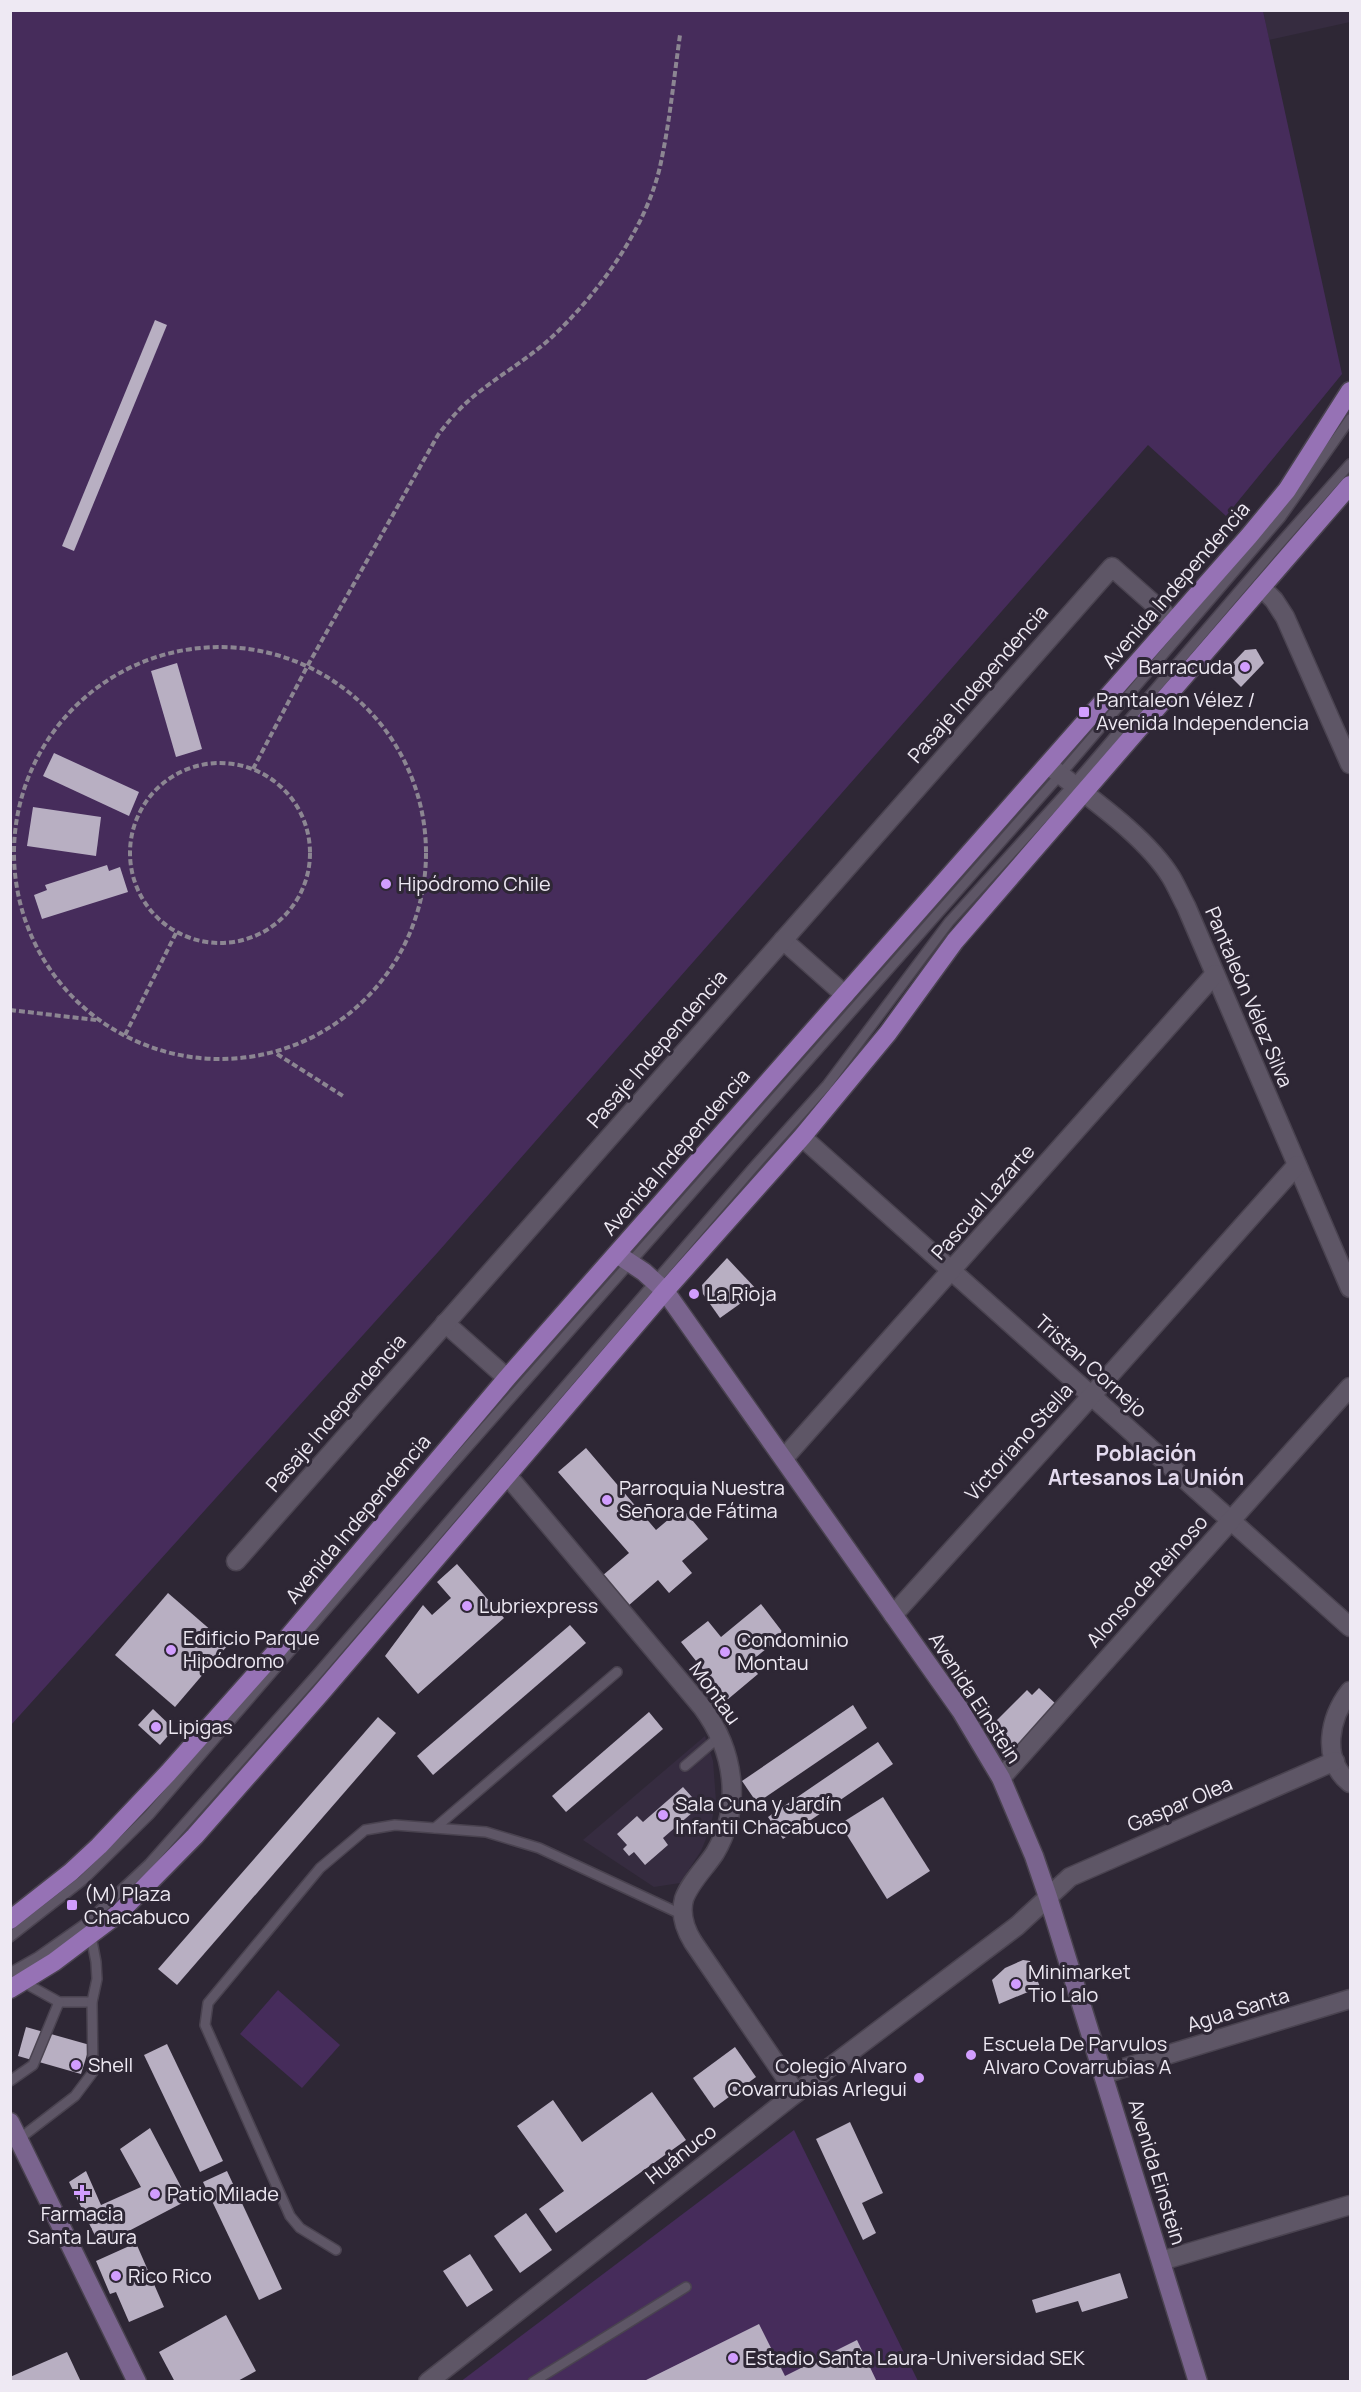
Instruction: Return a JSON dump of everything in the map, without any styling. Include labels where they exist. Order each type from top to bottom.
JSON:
[{"type":"main road","name":"Avenida Independencia","points":[[15,1982],[91,1936],[143,1891],[195,1836],[507,1475],[660,1286],[802,1137],[888,1033],[955,941],[1174,622],[1287,490],[1350,391]]},
{"type":"main road","name":"Avenida Independencia","points":[[10,1920],[71,1872],[131,1814],[279,1647],[507,1378],[624,1258],[845,995],[1261,587],[1350,485]]},
{"type":"main road","name":"Avenida Einstein","points":[[624,1258],[660,1286],[961,1711],[1001,1778],[1034,1856],[1048,1897],[1198,2382]]},
{"type":"main road","points":[[10,2122],[137,2382]]},
{"type":"street","name":"Pasaje Independencia","points":[[236,1561],[1112,567],[1174,622]]},
{"type":"street","points":[[1261,587],[1274,600],[1285,617],[1350,764]]},
{"type":"street","name":"Pantaleón Vélez Silva","points":[[1066,780],[1147,848],[1171,877],[1350,1288]]},
{"type":"street","points":[[783,940],[845,995]]},
{"type":"street","name":"Pascual Lazarte","points":[[784,1458],[1215,974]]},
{"type":"street","name":"Tristan Cornejo","points":[[802,1137],[1350,1627]]},
{"type":"street","name":"Victoriano Stella","points":[[893,1615],[1297,1165]]},
{"type":"street","points":[[445,1323],[507,1378]]},
{"type":"street","name":"Alonso de Reinoso","points":[[1001,1778],[1350,1387]]},
{"type":"street","name":"Montau","points":[[507,1475],[702,1707],[720,1736],[731,1768],[731,1809],[716,1851],[686,1894],[683,1915]]},
{"type":"street","points":[[1350,1691],[1337,1713],[1331,1732],[1335,1761],[1347,1780],[1350,1798]]},
{"type":"street","name":"Gaspar Olea","points":[[1048,1897],[1078,1872],[1335,1761]]},
{"type":"street","name":"Huánuco","points":[[428,2382],[796,2093],[1017,1926],[1048,1897]]},
{"type":"street","points":[[683,1915],[693,1942],[796,2093]]},
{"type":"street","name":"Agua Santa","points":[[1104,2074],[1350,1999]]},
{"type":"street","points":[[1161,2261],[1350,2205]]},
{"type":"lane","points":[[92,2002],[59,2002],[15,1982],[38,1958],[85,1924],[149,1864],[660,1286],[827,1085],[949,922],[1281,516],[1350,419]]},
{"type":"lane","points":[[10,1937],[83,1880],[149,1815],[420,1501],[624,1258],[1066,780],[1350,464]]},
{"type":"lane","points":[[435,1828],[617,1672]]},
{"type":"lane","points":[[685,1766],[720,1736]]},
{"type":"lane","points":[[336,2250],[300,2228],[290,2216],[205,2025],[208,2003],[320,1868],[365,1830],[395,1825],[486,1832],[539,1848],[683,1915]]},
{"type":"lane","points":[[19,2139],[75,2096],[93,2072],[92,2002],[97,1979],[91,1936]]},
{"type":"lane","points":[[10,2081],[33,2064],[59,2002]]},
{"type":"lane","points":[[533,2382],[686,2287]]},
{"type":"path","points":[[253,769],[308,665],[438,435],[460,409],[478,393],[525,360],[567,322],[598,288],[618,259],[635,229],[661,163],[680,35]]},
{"type":"path","points":[[196,646],[258,649],[308,665],[366,705],[403,755],[423,813],[426,875],[411,934],[378,987],[332,1028],[276,1053],[214,1061],[153,1049],[97,1020],[53,976],[25,921],[13,861],[20,799],[45,742],[85,695],[136,662],[196,646]]},
{"type":"path","points":[[210,763],[236,764],[262,772],[284,789],[300,810],[309,835],[310,862],[303,889],[290,912],[269,929],[245,940],[218,944],[190,939],[177,931],[166,926],[147,907],[135,883],[130,856],[133,830],[143,805],[161,784],[184,770],[210,763]]},
{"type":"path","points":[[125,1035],[177,931]]},
{"type":"path","points":[[10,1010],[97,1020]]},
{"type":"path","points":[[276,1053],[343,1096]]},
{"type":"shaded area","name":"Hipódromo Chile","points":[[11,11],[1263,11],[1342,374],[1226,516],[1148,445],[438,1252],[11,1725]]},
{"type":"shaded area","points":[[1263,11],[1350,11],[1350,22],[1269,40]]},
{"type":"shaded area","name":"Sala Cuna y Jardín Infantil Chacabuco","points":[[705,1736],[713,1761],[716,1801],[710,1829],[701,1851],[680,1883],[654,1887],[583,1840]]},
{"type":"shaded area","points":[[278,1990],[340,2045],[302,2088],[240,2034]]},
{"type":"shaded area","points":[[794,2130],[918,2381],[460,2382]]},
{"type":"building","points":[[155,320],[167,325],[74,551],[62,546]]},
{"type":"building","name":"Barracuda","points":[[1256,649],[1264,663],[1241,687],[1225,671],[1245,650]]},
{"type":"building","points":[[177,663],[202,749],[176,757],[151,671]]},
{"type":"building","points":[[54,753],[139,792],[129,816],[43,776]]},
{"type":"building","points":[[33,807],[101,817],[96,856],[27,846]]},
{"type":"building","points":[[107,865],[109,871],[120,867],[128,892],[42,919],[34,895],[47,890],[45,885]]},
{"type":"building","points":[[727,1258],[758,1291],[720,1318],[703,1294],[702,1285]]},
{"type":"building","points":[[586,1448],[656,1530],[682,1508],[708,1539],[682,1561],[692,1573],[669,1593],[658,1580],[628,1606],[602,1576],[629,1553],[558,1472]]},
{"type":"building","points":[[457,1564],[504,1618],[418,1694],[385,1656],[423,1605],[432,1615],[451,1598],[437,1582]]},
{"type":"building","name":"Edificio Parque Hipódromo","points":[[168,1593],[228,1645],[175,1707],[115,1655]]},
{"type":"building","name":"Condominio Montau","points":[[761,1604],[784,1634],[749,1663],[758,1674],[727,1700],[681,1642],[708,1621],[721,1637]]},
{"type":"building","points":[[570,1625],[586,1643],[433,1775],[417,1756]]},
{"type":"building","points":[[1039,1688],[1058,1706],[1018,1746],[1007,1744],[990,1727],[1027,1690],[1032,1695]]},
{"type":"building","points":[[853,1705],[867,1728],[757,1803],[742,1781]]},
{"type":"building","name":"Lipigas","points":[[153,1709],[174,1729],[160,1745],[138,1725]]},
{"type":"building","points":[[649,1712],[663,1729],[566,1812],[552,1796]]},
{"type":"building","points":[[378,1717],[396,1733],[177,1985],[158,1969]]},
{"type":"building","points":[[878,1742],[893,1764],[783,1839],[768,1817]]},
{"type":"building","points":[[683,1787],[700,1806],[663,1838],[668,1845],[645,1865],[634,1852],[629,1856],[623,1849],[627,1845],[617,1834],[637,1816],[643,1822]]},
{"type":"building","points":[[883,1797],[930,1871],[887,1899],[840,1824]]},
{"type":"building","name":"Minimarket Tio Lalo","points":[[1023,1960],[1030,1961],[1040,1987],[999,2004],[992,1980],[1005,1968]]},
{"type":"building","points":[[26,2027],[90,2045],[81,2074],[18,2056]]},
{"type":"building","points":[[167,2044],[223,2161],[200,2172],[144,2055]]},
{"type":"building","points":[[735,2047],[756,2077],[714,2108],[693,2078]]},
{"type":"building","points":[[652,2092],[686,2140],[556,2233],[539,2209],[564,2191],[517,2126],[553,2100],[582,2142]]},
{"type":"building","points":[[850,2122],[883,2193],[862,2203],[876,2233],[863,2240],[816,2139]]},
{"type":"building","name":"Patio Milade","points":[[150,2128],[188,2200],[100,2246],[69,2182],[86,2171],[101,2205],[141,2187],[120,2149]]},
{"type":"building","points":[[227,2171],[282,2289],[259,2300],[203,2182]]},
{"type":"building","points":[[526,2213],[552,2250],[520,2273],[494,2236]]},
{"type":"building","points":[[136,2243],[164,2307],[129,2322],[116,2292],[110,2294],[96,2261]]},
{"type":"building","points":[[470,2254],[493,2290],[467,2307],[443,2271]]},
{"type":"building","points":[[1120,2273],[1128,2298],[1082,2312],[1078,2301],[1036,2313],[1032,2300]]},
{"type":"building","points":[[226,2315],[256,2371],[236,2382],[175,2382],[159,2352]]},
{"type":"building","name":"Estadio Santa Laura-Universidad SEK","points":[[759,2324],[785,2376],[857,2340],[877,2382],[642,2382]]},
{"type":"building","points":[[67,2352],[81,2382],[10,2382],[10,2377]]},
{"type":"place","name":"Barracuda","points":[[1245,667]]},
{"type":"place","name":"Pantaleon Vélez / Avenida Independencia","points":[[1084,712]]},
{"type":"place","name":"Hipódromo Chile","points":[[386,884]]},
{"type":"place","name":"La Rioja","points":[[694,1294]]},
{"type":"place","name":"Parroquia Nuestra Señora de Fátima","points":[[607,1500]]},
{"type":"place","name":"Lubriexpress","points":[[467,1606]]},
{"type":"place","name":"Edificio Parque Hipódromo","points":[[171,1650]]},
{"type":"place","name":"Condominio Montau","points":[[725,1652]]},
{"type":"place","name":"Lipigas","points":[[156,1727]]},
{"type":"place","name":"Sala Cuna y Jardín Infantil Chacabuco","points":[[663,1815]]},
{"type":"place","name":"(M) Plaza Chacabuco","points":[[72,1905]]},
{"type":"place","name":"Minimarket Tio Lalo","points":[[1016,1984]]},
{"type":"place","name":"Escuela De Parvulos Alvaro Covarrubias A","points":[[971,2055]]},
{"type":"place","name":"Shell","points":[[76,2065]]},
{"type":"place","name":"Colegio Alvaro Covarrubias Arlegui","points":[[919,2078]]},
{"type":"place","name":"Farmacia Santa Laura","points":[[82,2193]]},
{"type":"place","name":"Patio Milade","points":[[155,2194]]},
{"type":"place","name":"Rico Rico","points":[[116,2276]]},
{"type":"place","name":"Estadio Santa Laura-Universidad SEK","points":[[733,2358]]},
{"type":"district","name":"Población Artesanos La Unión","points":[[1146,1466]]}]
